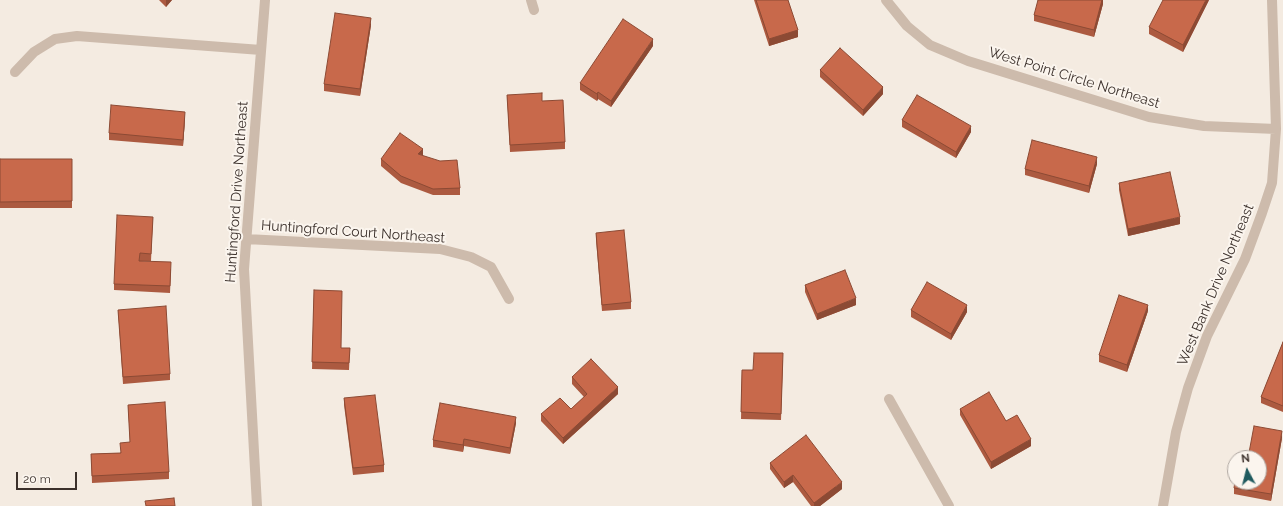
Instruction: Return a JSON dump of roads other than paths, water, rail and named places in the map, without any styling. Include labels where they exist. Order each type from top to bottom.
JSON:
[{"type":"street","name":"Huntingford Drive Northeast","points":[[257,506],[244,269],[265,0]]},
{"type":"street","points":[[531,0],[534,10]]},
{"type":"street","name":"West Point Circle Northeast","points":[[886,0],[907,26],[930,45],[968,61],[1149,117],[1204,126],[1276,129]]},
{"type":"street","name":"West Bank Drive Northeast","points":[[1163,506],[1176,432],[1188,388],[1207,336],[1245,259],[1272,182],[1276,129],[1272,0]]},
{"type":"street","points":[[15,72],[34,52],[55,39],[77,36],[261,50]]},
{"type":"street","name":"Huntingford Court Northeast","points":[[246,239],[440,249],[471,257],[491,267],[508,299]]},
{"type":"street","points":[[889,399],[949,506]]}]
